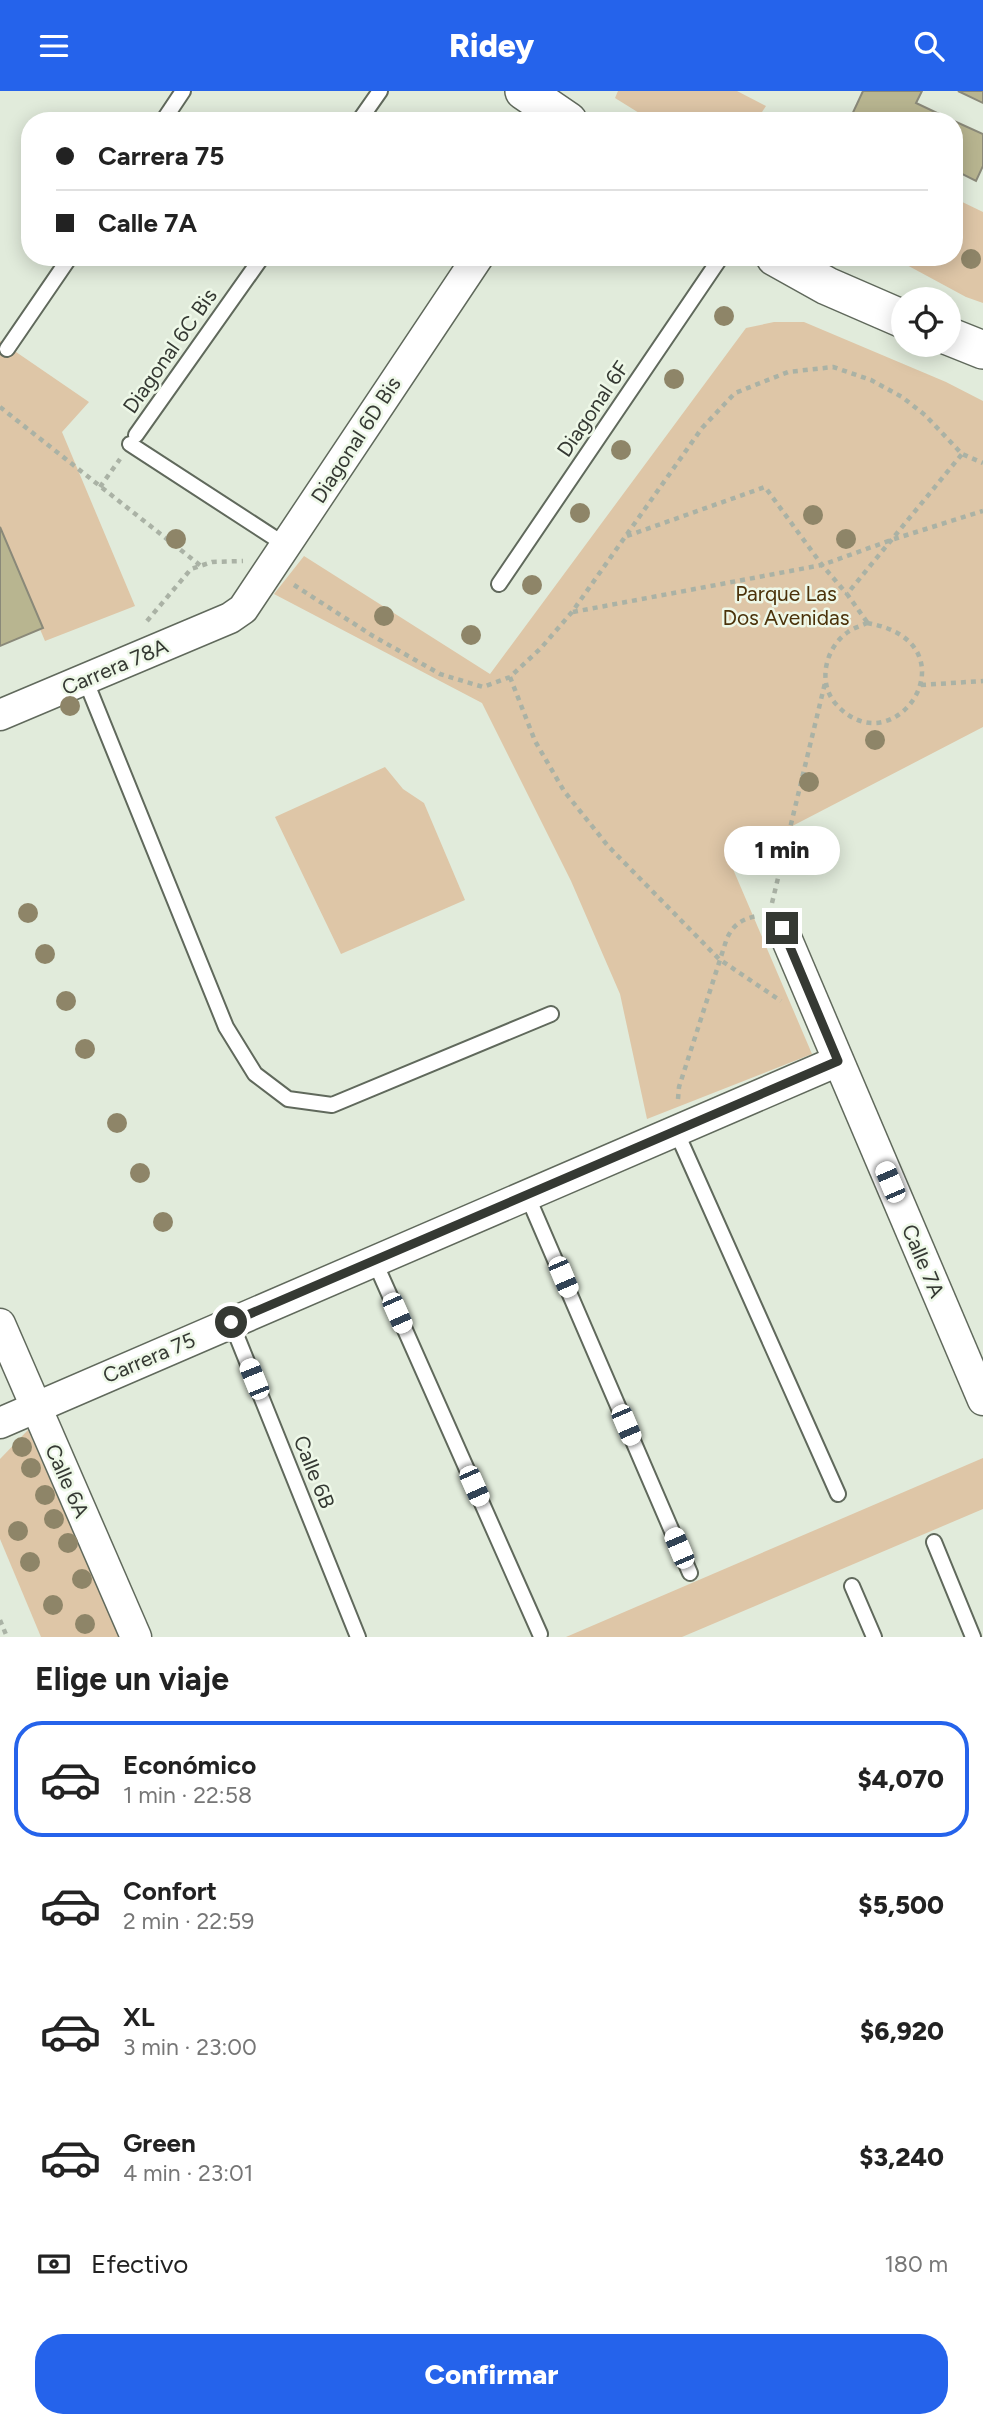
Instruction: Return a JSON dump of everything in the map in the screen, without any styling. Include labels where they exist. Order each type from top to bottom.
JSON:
[{"type":"street","points":[[524,91],[555,112]]},
{"type":"street","name":"Diagonal 6D Bis","points":[[230,618],[243,609],[287,546],[472,266]]},
{"type":"street","points":[[791,266],[827,286],[891,314]]},
{"type":"street","points":[[961,342],[983,350]]},
{"type":"street","name":"Carrera 78A","points":[[0,715],[230,618]]},
{"type":"street","name":"Calle 7A","points":[[775,923],[838,1061],[983,1400]]},
{"type":"street","name":"Carrera 75","points":[[0,1423],[838,1061]]},
{"type":"street","name":"Calle 6A","points":[[0,1324],[136,1637]]},
{"type":"lane","points":[[169,112],[183,91]]},
{"type":"lane","points":[[365,112],[380,91]]},
{"type":"lane","points":[[7,349],[64,266]]},
{"type":"lane","name":"Diagonal 6C Bis","points":[[256,266],[133,440],[287,546]]},
{"type":"lane","name":"Diagonal 6F","points":[[499,584],[716,266]]},
{"type":"lane","points":[[85,679],[226,1027],[255,1074],[288,1099],[331,1105],[551,1014]]},
{"type":"lane","points":[[676,1131],[838,1494]]},
{"type":"lane","points":[[527,1195],[690,1573]]},
{"type":"lane","points":[[374,1260],[540,1634]]},
{"type":"lane","name":"Calle 6B","points":[[231,1322],[358,1637]]},
{"type":"lane","points":[[934,1542],[973,1637]]},
{"type":"lane","points":[[852,1586],[874,1637]]},
{"type":"path","points":[[0,407],[201,566]]},
{"type":"path","points":[[847,594],[962,454]]},
{"type":"path","points":[[626,537],[765,487],[867,623]]},
{"type":"path","points":[[572,612],[822,565],[983,511]]},
{"type":"path","points":[[676,1131],[679,1087],[719,959],[732,928],[744,919],[756,916],[775,923],[825,681],[826,662],[834,645],[848,632],[867,623],[885,626],[902,634],[915,648],[922,666],[921,685],[913,702],[899,715],[881,722],[862,721],[845,713],[832,699],[825,681]]},
{"type":"path","points":[[510,677],[535,741],[564,791],[608,846],[719,959],[782,1002]]},
{"type":"path","points":[[921,685],[983,681]]},
{"type":"path","points":[[0,1621],[7,1637]]},
{"type":"green space","points":[[618,91],[737,91],[766,106],[762,112],[638,112],[615,98]]},
{"type":"green space","points":[[963,202],[983,212],[983,303],[961,294],[961,287],[948,287],[909,266],[963,266]]},
{"type":"green space","name":"Parque Las Dos Avenidas","points":[[774,322],[804,322],[946,382],[983,401],[983,727],[752,847],[730,862],[812,1054],[647,1119],[620,994],[571,881],[482,703],[274,594],[304,556],[490,674],[746,328]]},
{"type":"green space","points":[[0,341],[89,402],[62,432],[135,606],[45,641],[0,535]]},
{"type":"green space","points":[[385,767],[403,789],[424,803],[465,900],[341,954],[275,817]]},
{"type":"green space","points":[[28,1430],[120,1637],[41,1637],[0,1539],[0,1459]]},
{"type":"green space","points":[[983,1458],[983,1509],[682,1637],[566,1637]]},
{"type":"building","points":[[863,91],[922,91],[916,103],[935,112],[853,112]]},
{"type":"building","points":[[958,91],[983,91],[983,103]]},
{"type":"building","points":[[963,125],[983,134],[983,166],[976,181],[963,174]]},
{"type":"building","points":[[0,527],[43,628],[0,646]]},
{"type":"route","points":[[231,1322],[838,1061],[782,928]]}]
